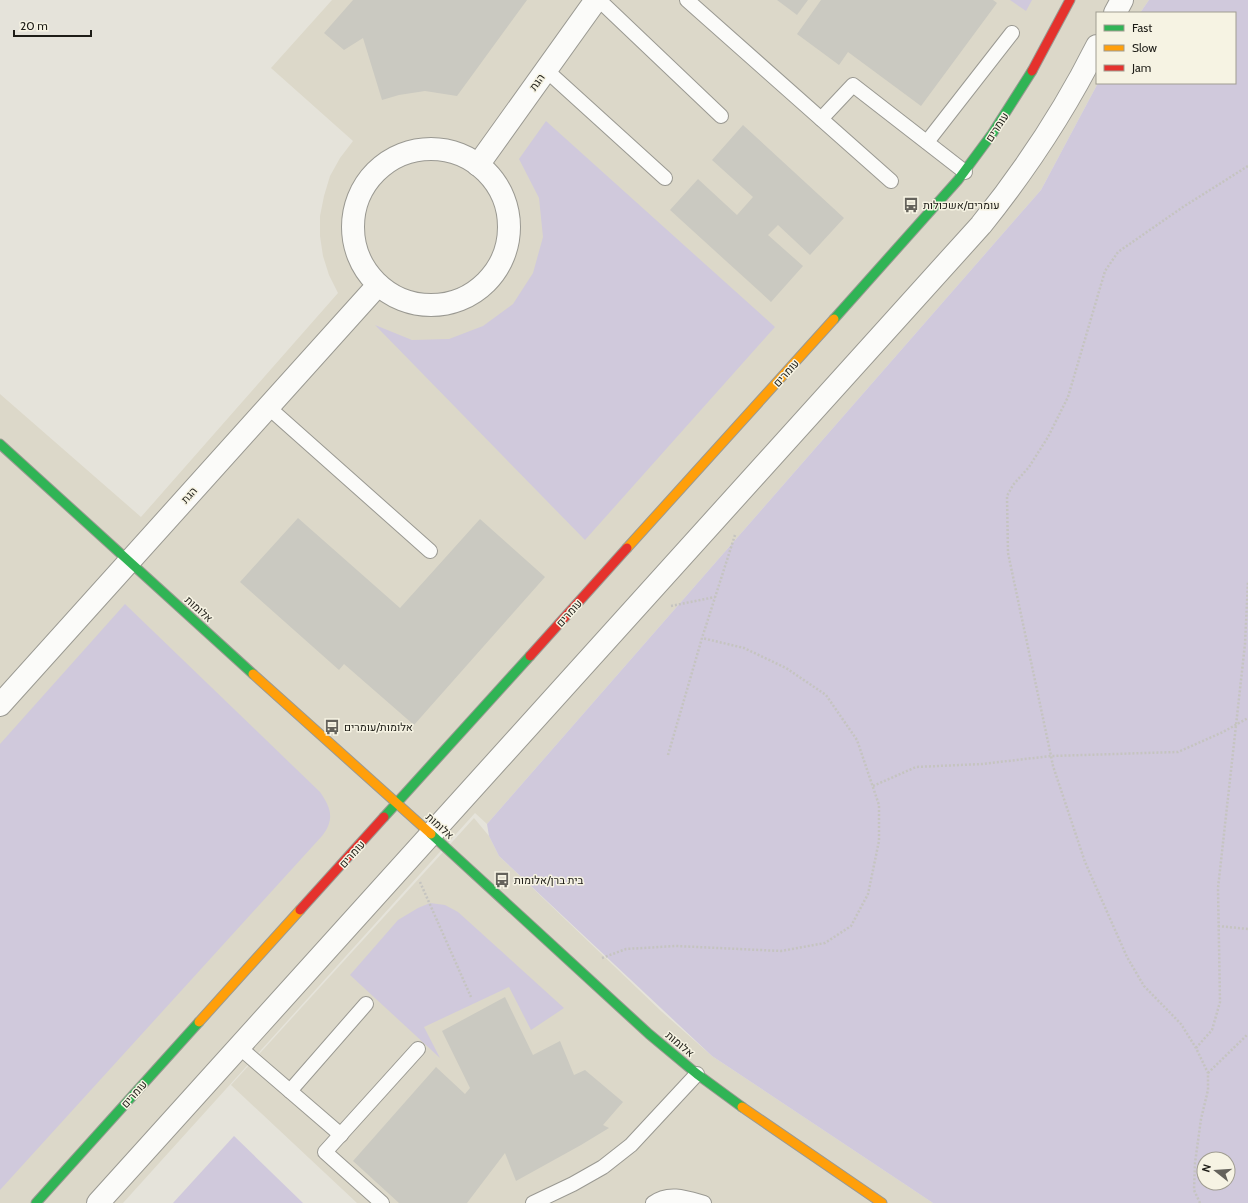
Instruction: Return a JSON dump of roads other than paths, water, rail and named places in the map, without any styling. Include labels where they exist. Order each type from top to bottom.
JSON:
[{"type":"street","name":"הגת","points":[[478,165],[597,0]]},
{"type":"street","name":"עומרים","points":[[36,1203],[936,207],[984,147],[1017,96],[1070,0]]},
{"type":"street","points":[[1116,12],[1122,0]]},
{"type":"street","points":[[98,1203],[981,225],[1039,147],[1072,92],[1096,48]]},
{"type":"street","points":[[424,149],[439,149],[454,152],[469,158],[492,178],[501,190],[506,204],[509,219],[509,235],[506,250],[500,265],[491,278],[468,297],[439,306],[424,306],[409,303],[394,297],[378,285],[370,277],[362,264],[357,251],[353,220],[356,204],[363,190],[382,166],[408,152],[424,149]]},
{"type":"street","name":"הגת","points":[[0,705],[378,285]]},
{"type":"street","name":"אלומות","points":[[0,444],[397,803],[649,1034],[697,1074],[748,1112],[882,1203]]},
{"type":"lane","points":[[597,0],[721,116]]},
{"type":"lane","points":[[687,0],[891,180]]},
{"type":"lane","points":[[927,142],[1012,33]]},
{"type":"lane","points":[[546,70],[665,178]]},
{"type":"lane","points":[[821,119],[853,85],[965,172]]},
{"type":"lane","points":[[268,407],[430,551]]},
{"type":"lane","points":[[290,1091],[366,1004]]},
{"type":"lane","points":[[239,1047],[341,1135]]},
{"type":"lane","points":[[382,1203],[326,1152],[418,1049]]},
{"type":"lane","points":[[533,1203],[603,1167],[631,1145],[697,1074]]},
{"type":"lane","points":[[653,1203],[662,1198],[673,1196],[684,1197],[704,1203]]},
{"type":"place","name":"עומרים/אשכולות","points":[[911,205]]},
{"type":"place","name":"אלומות/עומרים","points":[[332,727]]},
{"type":"place","name":"בית ברן/אלומות","points":[[502,880]]}]
